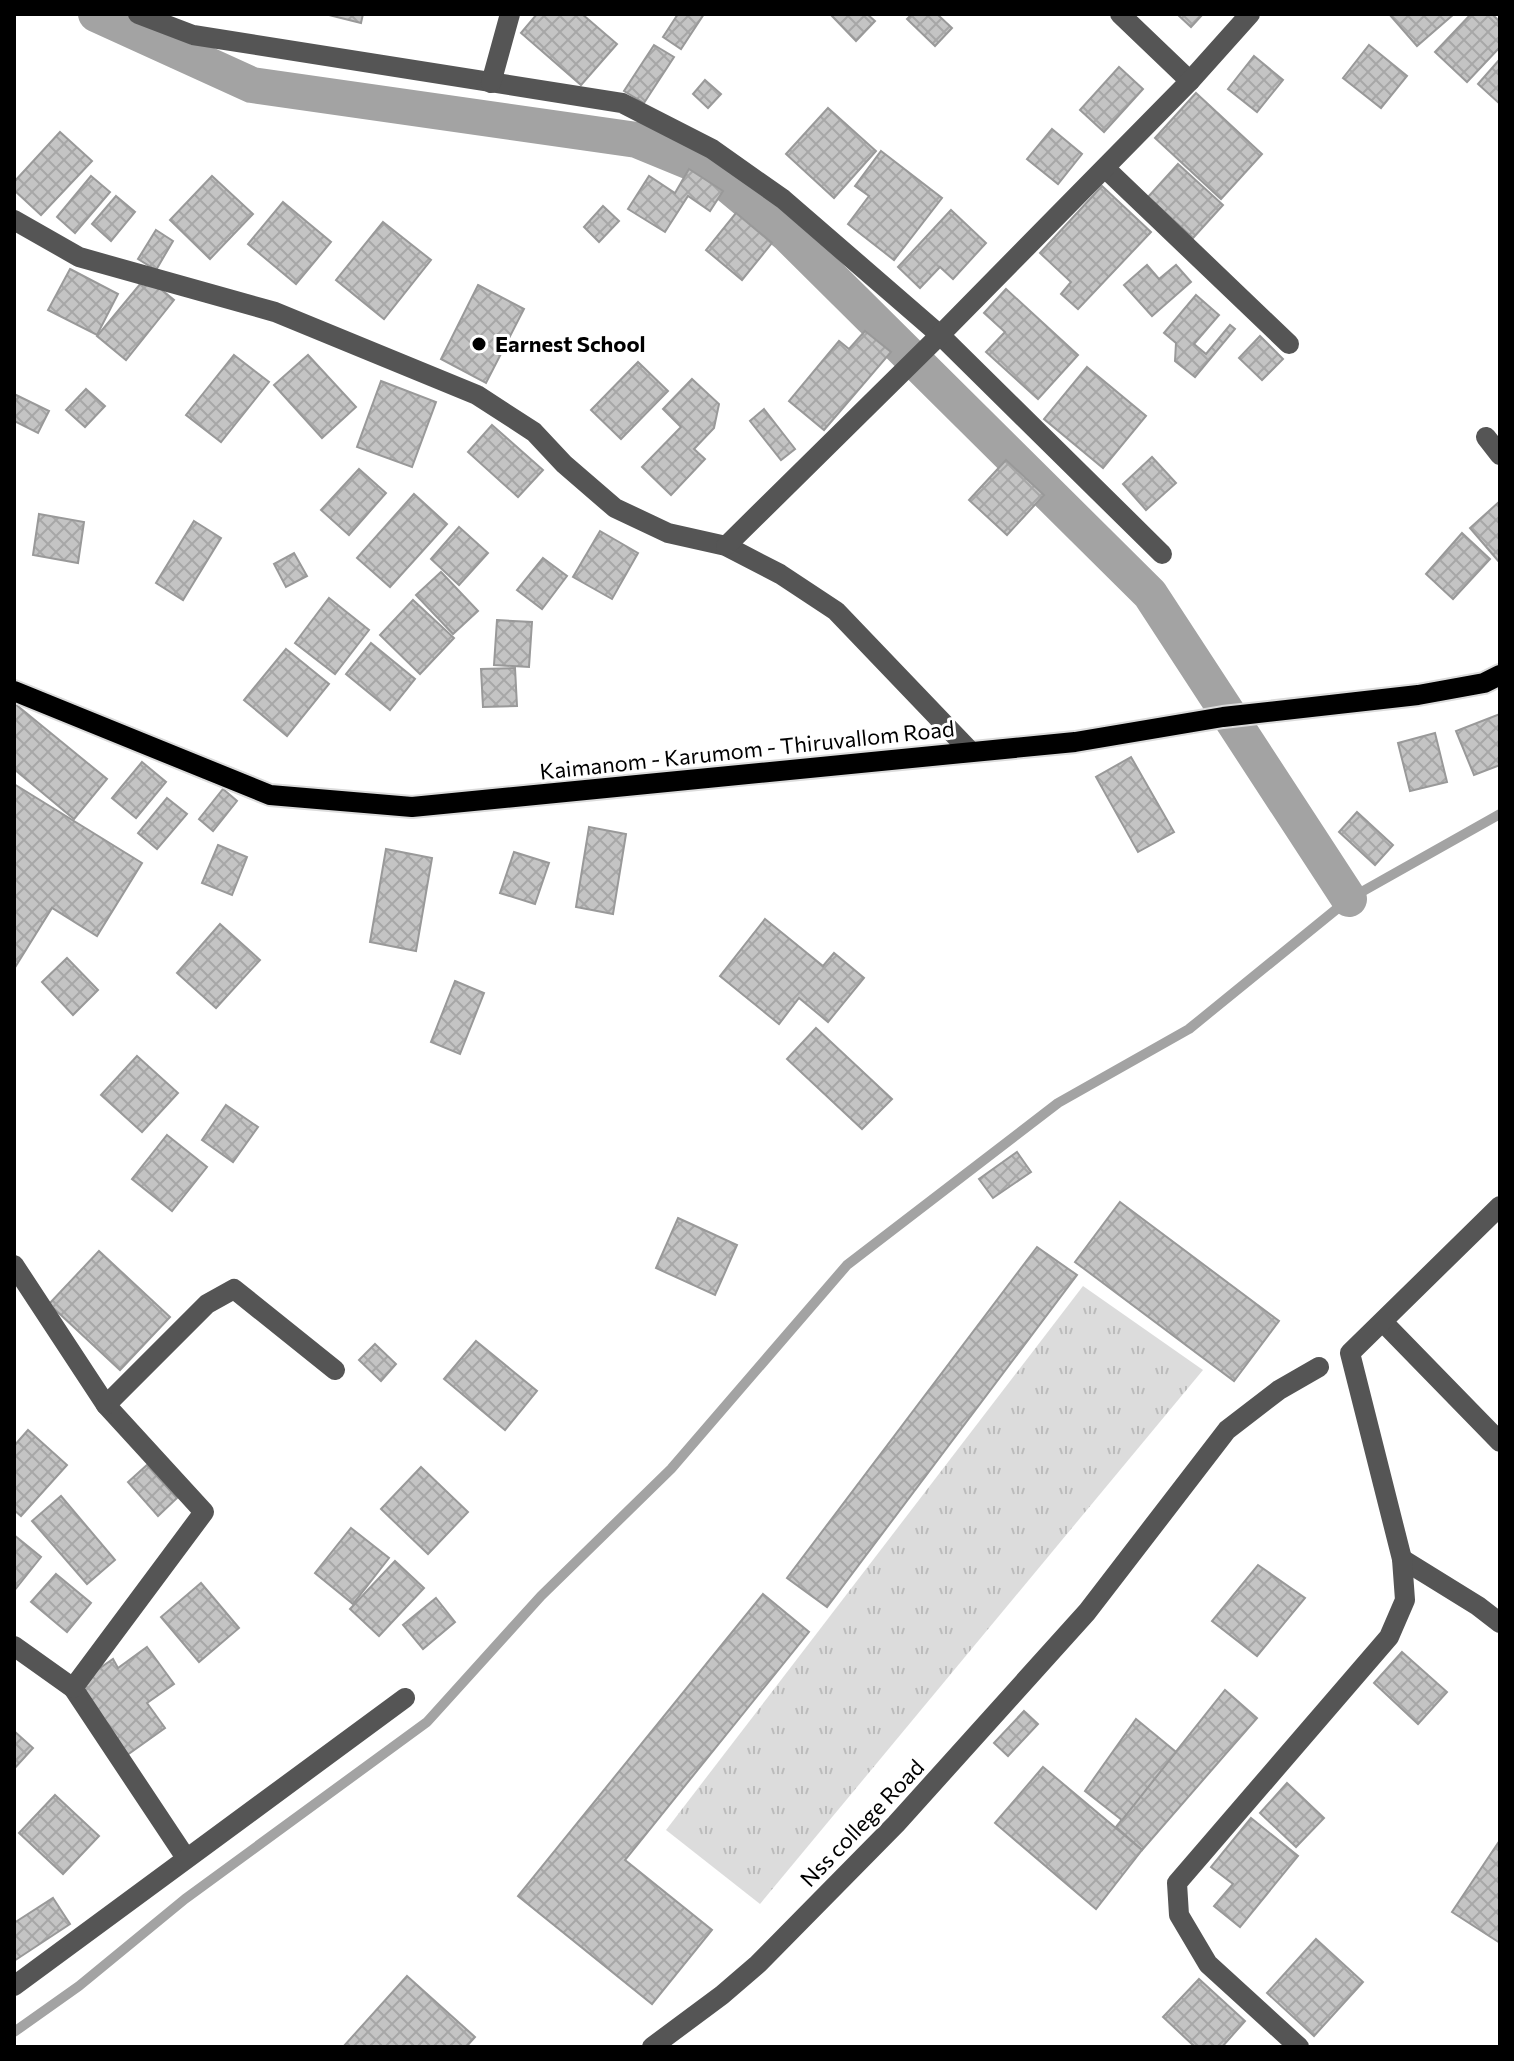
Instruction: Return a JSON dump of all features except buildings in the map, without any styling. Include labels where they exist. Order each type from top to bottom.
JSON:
[{"type":"main road","name":"Kaimanom - Karumom - Thiruvallom Road","points":[[14,691],[270,795],[412,807],[1075,742],[1230,716],[1418,695],[1484,683],[1500,675]]},
{"type":"street","points":[[138,14],[193,35],[622,103],[712,149],[783,199],[940,335],[1162,554]]},
{"type":"street","points":[[491,83],[510,14]]},
{"type":"street","points":[[1120,14],[1190,81]]},
{"type":"street","points":[[726,546],[1105,168],[1250,14]]},
{"type":"street","points":[[1105,168],[1289,344]]},
{"type":"street","points":[[14,220],[79,257],[275,312],[477,395],[534,432],[564,464],[615,508],[668,533],[726,546],[780,574],[836,611],[971,752]]},
{"type":"street","points":[[1486,437],[1500,455]]},
{"type":"street","points":[[1299,2047],[1208,1964],[1179,1915],[1177,1883],[1389,1637],[1405,1600],[1402,1559],[1350,1353],[1500,1206]]},
{"type":"street","points":[[14,1265],[106,1405],[204,1512],[73,1688]]},
{"type":"street","points":[[106,1405],[207,1304],[234,1289],[335,1370]]},
{"type":"street","points":[[1383,1322],[1500,1442]]},
{"type":"street","name":"Nss college Road","points":[[652,2047],[722,1995],[769,1953],[907,1813],[1087,1612],[1227,1430],[1279,1390],[1319,1367]]},
{"type":"street","points":[[1402,1559],[1500,1623]]},
{"type":"street","points":[[14,1646],[73,1688],[186,1858]]},
{"type":"street","points":[[14,1986],[405,1698]]},
{"type":"green space","points":[[1083,1286],[1203,1370],[760,1904],[666,1830]]},
{"type":"waterway","points":[[96,14],[252,85],[637,140],[710,170],[788,235],[1150,594],[1349,899]]},
{"type":"waterway","points":[[14,2032],[79,1986],[185,1899],[427,1722],[541,1596],[671,1469],[847,1265],[1058,1103],[1189,1029],[1349,899],[1500,814]]},
{"type":"place","name":"Earnest School","points":[[479,344]]}]
